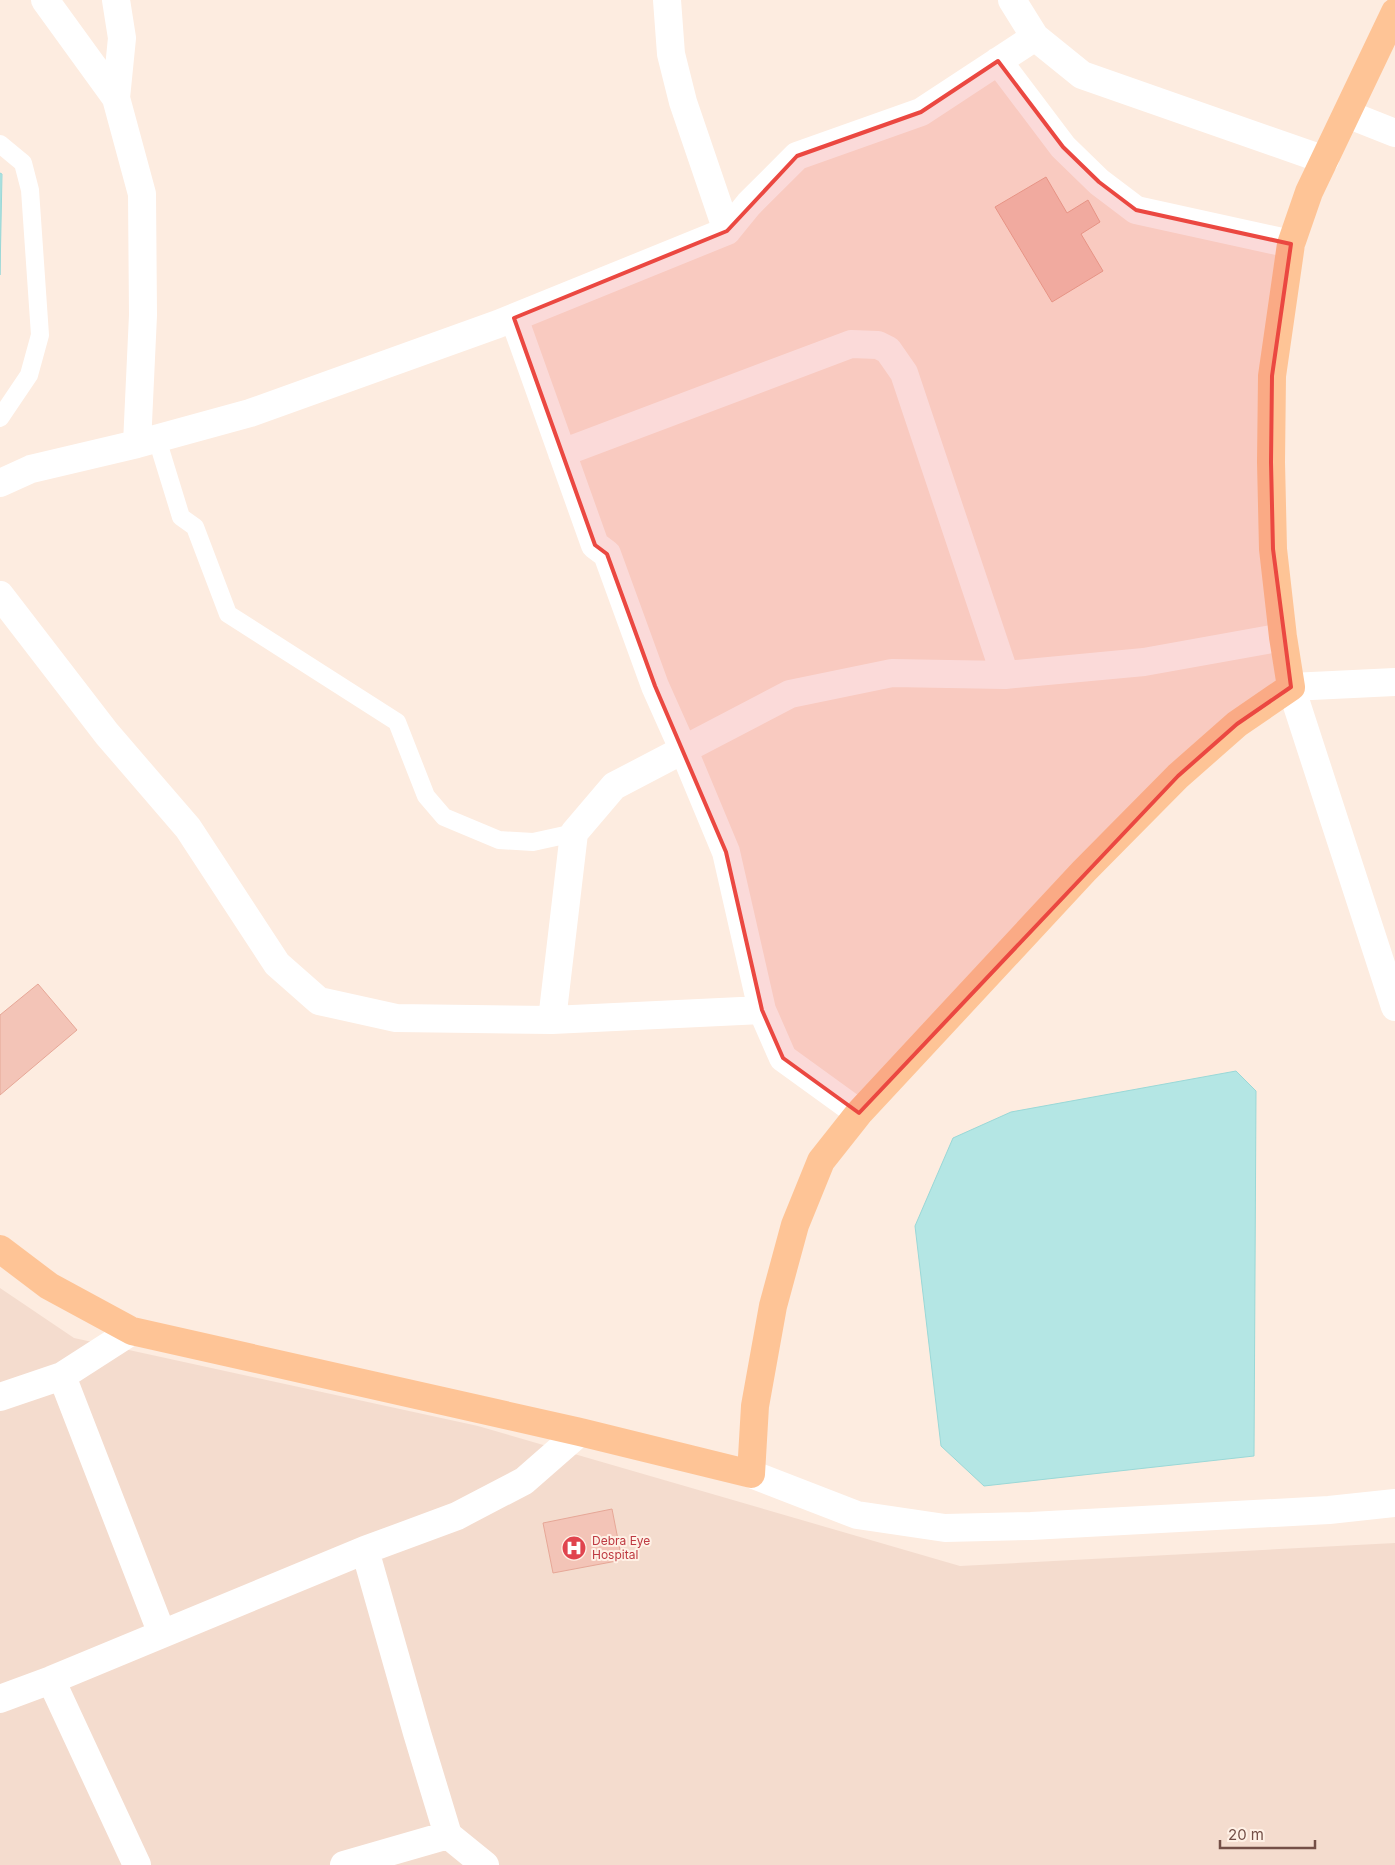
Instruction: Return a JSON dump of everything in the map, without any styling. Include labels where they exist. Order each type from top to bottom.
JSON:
[{"type":"main road","points":[[0,1249],[49,1286],[132,1331],[580,1432],[751,1474],[755,1406],[772,1306],[794,1225],[821,1161],[859,1112],[1084,871],[1178,776],[1237,724],[1292,687],[1283,637],[1273,549],[1271,462],[1272,376],[1291,244],[1309,192],[1395,12]]},
{"type":"street","points":[[45,0],[116,98],[142,194],[147,442]]},
{"type":"street","points":[[116,0],[122,38],[116,98]]},
{"type":"street","points":[[667,0],[671,54],[683,102],[727,231]]},
{"type":"street","points":[[1012,0],[1034,37],[1082,75],[1325,160]]},
{"type":"street","points":[[0,483],[31,469],[147,442],[250,413],[514,318],[727,231],[749,204],[797,156],[921,112],[1034,37]]},
{"type":"street","points":[[998,61],[1063,147],[1099,182],[1136,210],[1291,244]]},
{"type":"street","points":[[1347,114],[1395,133]]},
{"type":"street","points":[[514,318],[596,546],[607,554],[655,686],[726,852],[762,1010],[783,1058],[859,1112]]},
{"type":"street","points":[[562,453],[851,344],[878,346],[888,350],[904,373],[1005,674]]},
{"type":"street","points":[[0,594],[107,734],[188,828],[277,964],[319,1001],[396,1018],[552,1020],[762,1010]]},
{"type":"street","points":[[552,1020],[574,834],[614,786],[790,694],[892,673],[1005,674],[1144,662],[1283,637]]},
{"type":"street","points":[[1395,682],[1292,687],[1395,1007]]},
{"type":"street","points":[[0,1397],[62,1376],[132,1331]]},
{"type":"street","points":[[62,1376],[162,1634]]},
{"type":"street","points":[[0,1699],[51,1680],[365,1550],[457,1516],[524,1481],[580,1432]]},
{"type":"street","points":[[751,1474],[857,1515],[945,1528],[1031,1526],[1329,1510],[1395,1503]]},
{"type":"street","points":[[365,1550],[416,1733],[448,1835],[485,1865]]},
{"type":"street","points":[[51,1680],[137,1865]]},
{"type":"street","points":[[344,1865],[448,1835]]},
{"type":"lane","points":[[0,144],[23,163],[30,190],[40,335],[29,375],[0,418]]},
{"type":"lane","points":[[147,442],[180,517],[195,527],[228,614],[397,722],[426,796],[444,817],[499,840],[533,842],[574,834]]},
{"type":"highlighted area","points":[[998,61],[1063,147],[1099,182],[1136,210],[1291,244],[1272,376],[1271,462],[1273,549],[1291,687],[1237,724],[1178,776],[859,1113],[783,1058],[762,1010],[726,852],[655,686],[607,554],[595,545],[514,318],[727,231],[797,156],[921,112]]},
{"type":"shaded area","points":[[0,1288],[74,1338],[478,1426],[960,1566],[1395,1543],[1395,1865],[0,1865]]},
{"type":"water","points":[[0,173],[2,174],[0,275]]},
{"type":"water","points":[[1236,1071],[1256,1091],[1254,1456],[984,1486],[941,1446],[915,1226],[953,1138],[1011,1112]]},
{"type":"building","points":[[1046,177],[1067,213],[1088,200],[1100,222],[1081,234],[1103,271],[1052,302],[995,207]]},
{"type":"building","points":[[38,984],[77,1030],[0,1095],[0,1015]]},
{"type":"building","points":[[612,1509],[622,1560],[553,1573],[543,1523]]},
{"type":"place","name":"Debra Eye Hospital","points":[[574,1548]]}]
